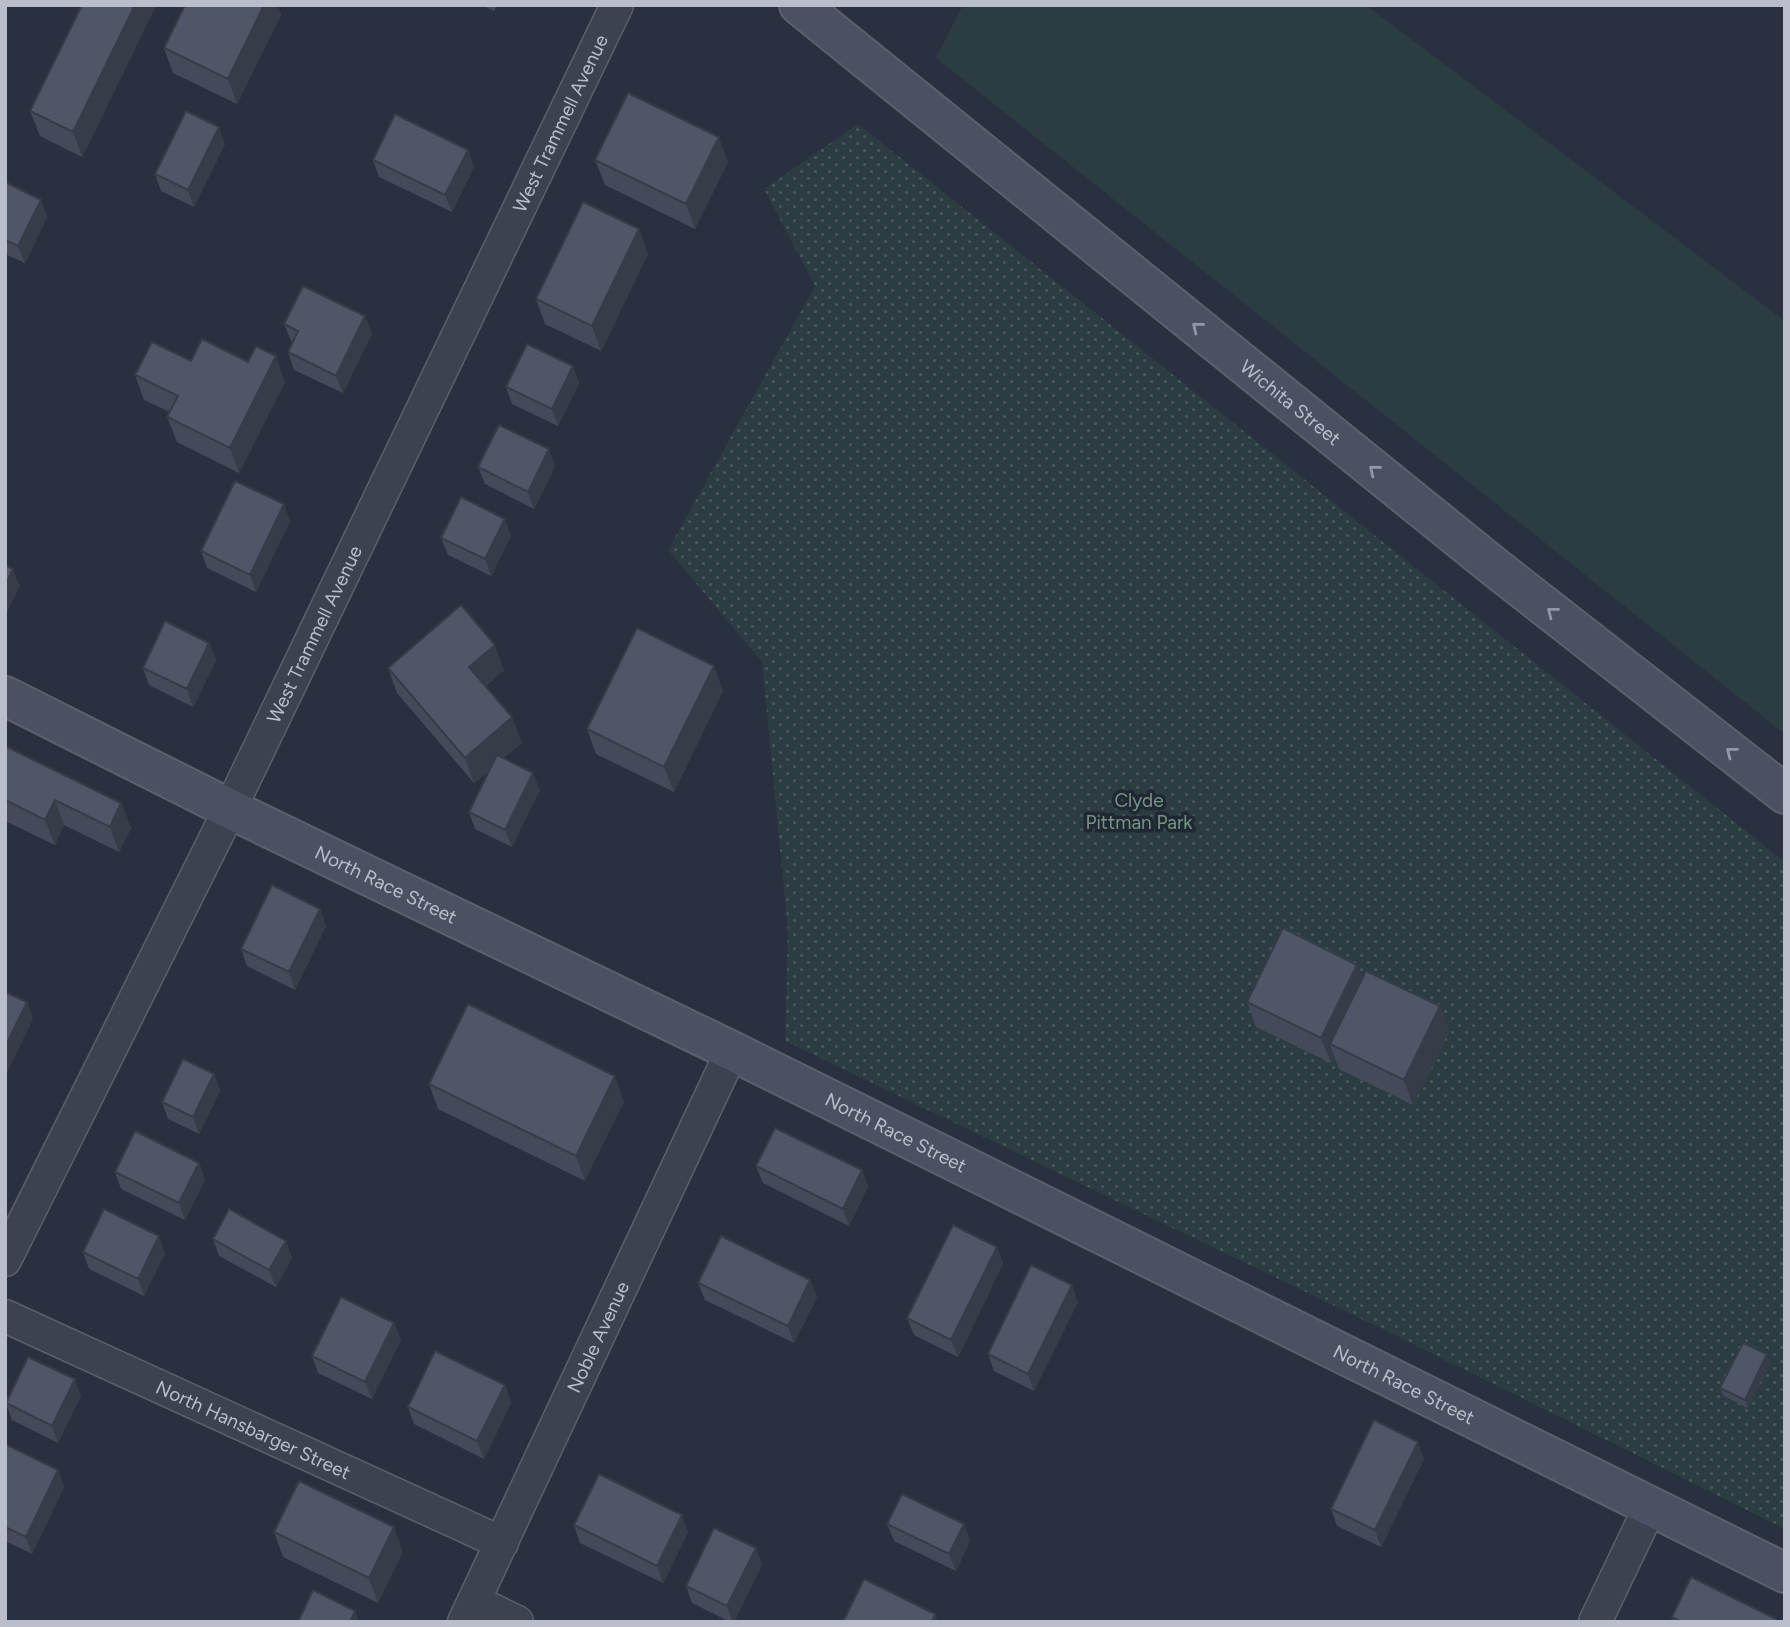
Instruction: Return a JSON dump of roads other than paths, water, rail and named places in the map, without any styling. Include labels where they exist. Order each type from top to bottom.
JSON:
[{"type":"main road","name":"Wichita Street","points":[[799,5],[1497,569],[1785,794]]},
{"type":"main road","name":"North Race Street","points":[[5,696],[230,809],[732,1051],[1785,1573]]},
{"type":"street","name":"West Trammell Avenue","points":[[5,1260],[230,809],[617,5]]},
{"type":"street","name":"Noble Avenue","points":[[469,1611],[732,1051]]},
{"type":"street","name":"North Hansbarger Street","points":[[5,1316],[502,1543]]},
{"type":"street","points":[[1595,1622],[1650,1507]]},
{"type":"street","points":[[469,1611],[517,1622]]},
{"type":"park label","name":"Clyde Pittman Park","points":[[1139,811]]}]
